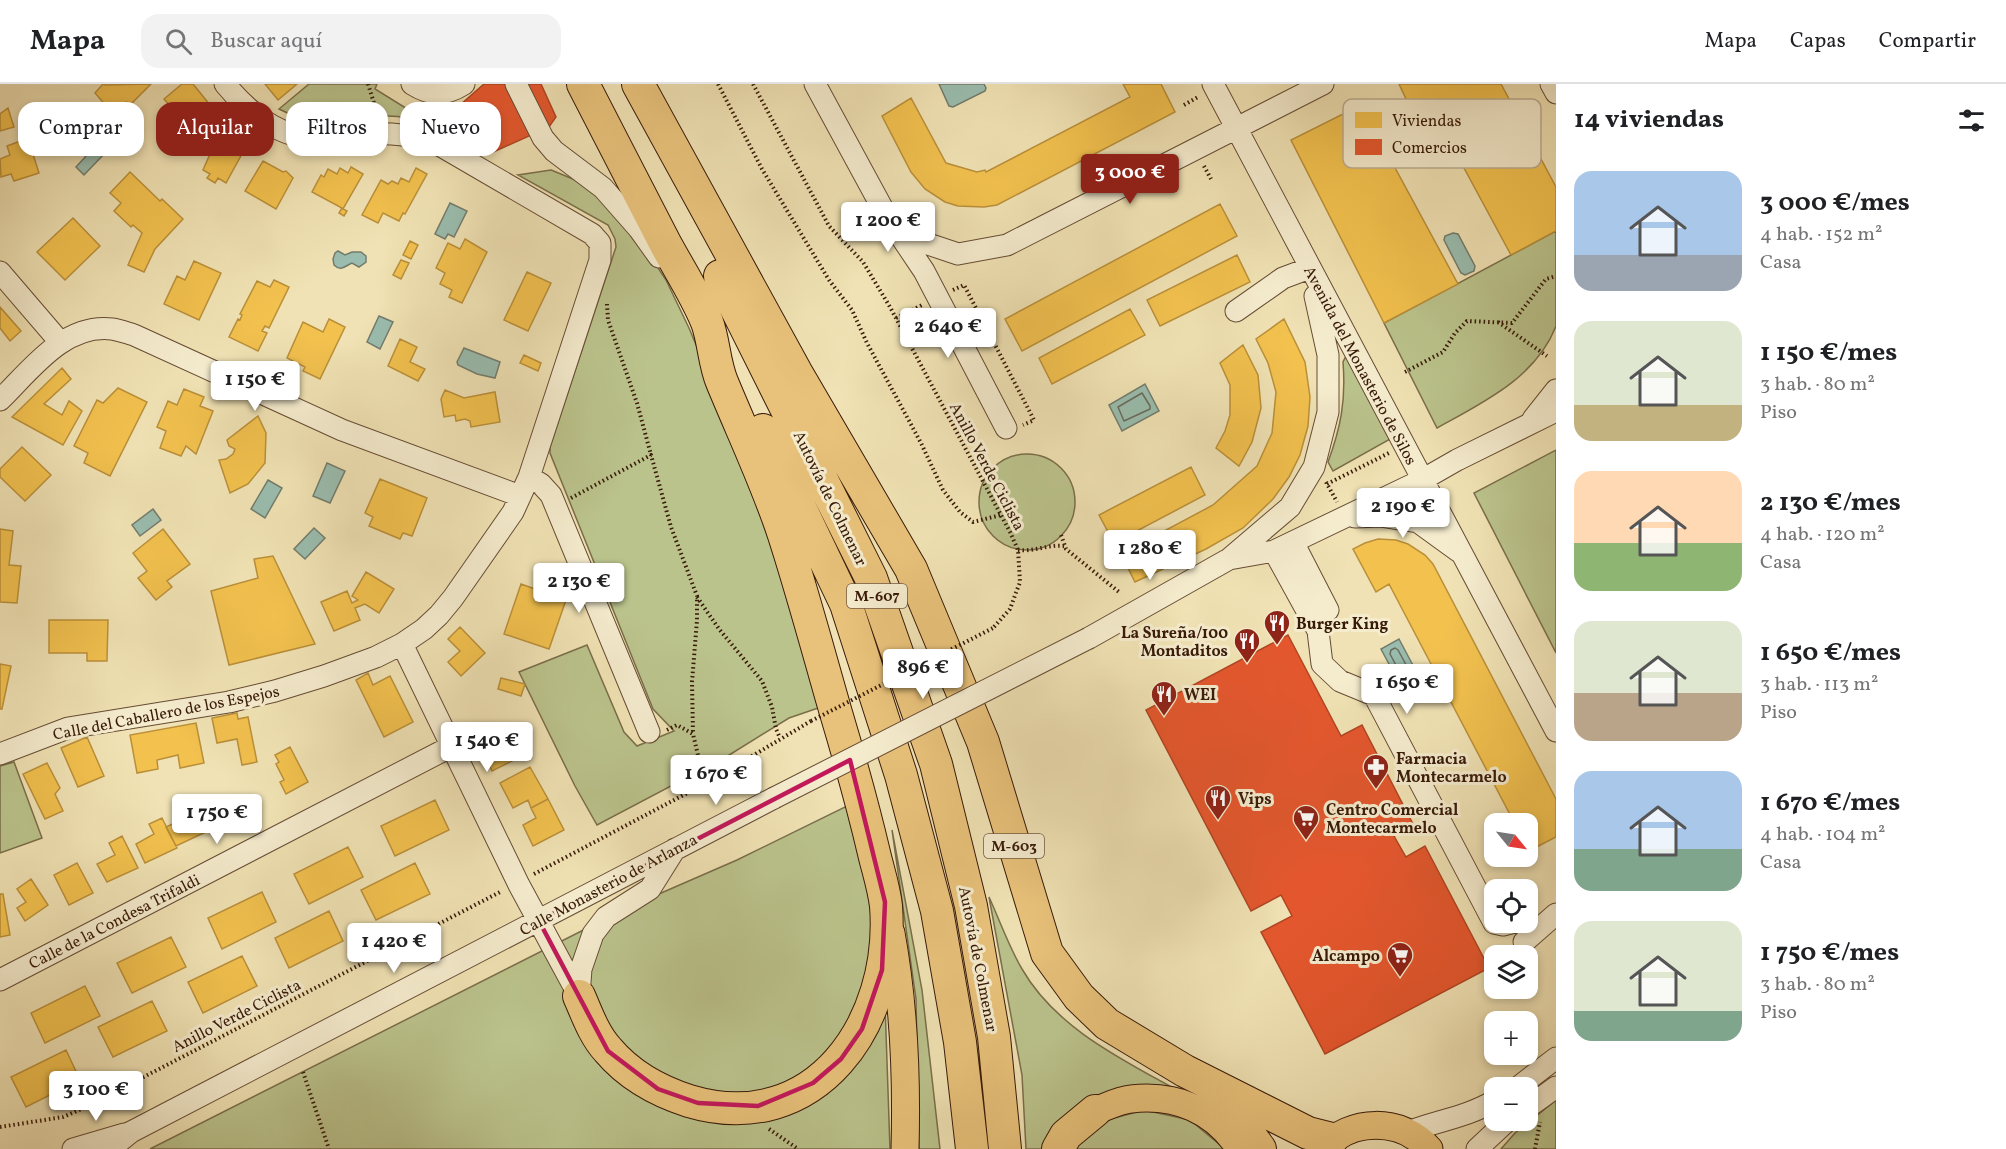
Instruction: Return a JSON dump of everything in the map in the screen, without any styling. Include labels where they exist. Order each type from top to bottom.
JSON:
[{"type":"highway","name":"M-607","points":[[583,84],[707,323]]},
{"type":"highway","name":"Autovía de Colmenar","points":[[625,84],[871,578],[936,764],[971,906],[994,1037],[1005,1149]]},
{"type":"highway","name":"M-603","points":[[638,84],[796,372],[911,569],[983,742],[1047,953],[1079,997],[1107,1024],[1185,1071],[1235,1115],[1260,1149]]},
{"type":"highway","points":[[579,996],[608,1051],[642,1080],[658,1089],[698,1103],[721,1107],[742,1107],[771,1103],[797,1092],[828,1072],[852,1045],[862,1029],[878,991],[882,970],[885,902],[864,812],[783,533],[749,442],[720,378],[707,323]]},
{"type":"highway","name":"Autovía de Colmenar","points":[[707,323],[780,463],[846,604],[902,775],[937,911],[960,1042],[972,1149]]},
{"type":"highway","points":[[1185,1071],[1327,1144]]},
{"type":"highway","points":[[1058,1149],[1066,1136],[1095,1111]]},
{"type":"main road","points":[[885,902],[899,977],[906,1092],[905,1149]]},
{"type":"main road","points":[[1095,1111],[1129,1099],[1166,1098],[1200,1110],[1230,1133],[1240,1149]]},
{"type":"main road","points":[[1327,1144],[1349,1129],[1369,1125],[1389,1126],[1408,1132],[1429,1149]]},
{"type":"street","name":"Calle del Caballero de los Espejos","points":[[0,754],[68,728],[229,702],[275,691],[376,657],[402,644],[439,615],[505,526],[529,477],[600,260],[600,243],[592,234],[441,146],[420,137],[389,133],[322,140],[300,137],[262,121],[244,106],[225,84]]},
{"type":"street","points":[[412,84],[425,92],[437,88],[452,92],[464,84]]},
{"type":"street","points":[[516,84],[543,138],[554,151],[603,189],[639,229],[707,323]]},
{"type":"street","points":[[815,84],[885,213],[924,271],[1012,428]]},
{"type":"street","name":"Avenida del Monasterio de Silos","points":[[1212,84],[1304,261],[1556,731]]},
{"type":"street","points":[[885,213],[916,240],[958,254],[1007,245],[1323,84]]},
{"type":"street","points":[[1551,84],[1556,93]]},
{"type":"street","points":[[1236,311],[1304,261]]},
{"type":"street","name":"Avenida del Monasterio de Silos","points":[[1229,560],[1290,507],[1314,467],[1328,412],[1328,355],[1319,307],[1304,261]]},
{"type":"street","points":[[0,272],[60,342]]},
{"type":"street","points":[[0,400],[60,342],[83,332],[111,329],[135,335],[342,430],[520,496]]},
{"type":"street","points":[[1527,426],[1556,390]]},
{"type":"street","name":"Calle Monasterio de Arlanza","points":[[73,1149],[131,1132],[774,798],[1089,638],[1229,560],[1274,551],[1422,480],[1556,411]]},
{"type":"street","points":[[529,477],[541,484],[551,495],[649,732]]},
{"type":"street","name":"Calle Monasterio de Arlanza","points":[[1345,518],[1380,516],[1418,522],[1462,554]]},
{"type":"street","points":[[1293,542],[1328,610]]},
{"type":"street","points":[[1274,551],[1318,631],[1322,664],[1340,681],[1374,695],[1484,904]]},
{"type":"street","points":[[402,644],[519,885],[579,996]]},
{"type":"street","name":"Calle de la Condesa Trifaldi","points":[[0,980],[452,746]]},
{"type":"street","points":[[579,996],[581,969],[593,934],[606,917],[650,889],[676,849]]},
{"type":"street","points":[[1538,918],[1554,915]]},
{"type":"street","points":[[1524,942],[1554,915]]},
{"type":"street","points":[[1531,1077],[1556,1058]]},
{"type":"street","points":[[1538,1100],[1556,1087]]},
{"type":"street","points":[[1408,1132],[1461,1116],[1484,1106]]},
{"type":"street","points":[[1478,1149],[1497,1131]]},
{"type":"street","name":"Calle Monasterio de Arlanza","points":[[110,1149],[131,1132]]},
{"type":"path","points":[[368,84],[374,102]]},
{"type":"path","points":[[718,84],[762,169],[829,280],[852,310],[943,490],[960,512],[974,522],[1001,515]]},
{"type":"path","name":"Anillo Verde Ciclista","points":[[530,879],[533,874],[710,782],[811,721],[993,628],[1010,609],[1020,582],[1018,550],[896,318],[863,262],[829,226],[753,84]]},
{"type":"path","points":[[1405,372],[1443,352],[1455,333],[1467,321],[1512,323],[1546,279],[1556,276]]},
{"type":"path","points":[[964,285],[1034,420],[1012,428]]},
{"type":"path","points":[[607,299],[608,320],[637,403],[671,526],[697,596],[719,629],[762,681],[772,706],[780,738]]},
{"type":"path","points":[[896,318],[916,308]]},
{"type":"path","points":[[1497,321],[1547,356]]},
{"type":"path","points":[[1328,484],[1390,453]]},
{"type":"path","points":[[566,501],[651,455]]},
{"type":"path","points":[[1061,535],[1066,549],[1119,592]]},
{"type":"path","points":[[1018,550],[1029,551],[1056,545],[1065,546]]},
{"type":"path","points":[[697,596],[698,620],[692,682],[693,734],[696,753],[710,782]]},
{"type":"path","points":[[649,732],[670,730],[677,726],[693,734]]},
{"type":"path","name":"Anillo Verde Ciclista","points":[[0,1127],[63,1117],[84,1108],[494,895],[509,890]]},
{"type":"path","points":[[303,1072],[329,1149]]},
{"type":"highlighted area","points":[[850,760],[885,902],[882,970],[862,1029],[841,1059],[813,1083],[758,1106],[698,1103],[658,1089],[608,1051],[539,921]]},
{"type":"green space","points":[[309,84],[377,84],[375,89],[400,104],[400,116],[388,116],[388,102],[287,102]]},
{"type":"green space","points":[[286,103],[286,112],[279,109]]},
{"type":"green space","points":[[551,170],[590,186],[645,248],[666,280],[689,328],[740,450],[824,706],[789,718],[726,757],[597,825],[575,786],[519,672],[587,645],[624,732],[637,746],[674,731],[653,709],[550,453],[550,447],[616,247],[608,225],[518,175]]},
{"type":"green space","points":[[1556,231],[1556,326],[1547,344],[1521,375],[1506,387],[1437,428],[1384,323]]},
{"type":"green space","points":[[1345,358],[1351,360],[1392,438],[1333,471],[1328,462],[1342,413]]},
{"type":"green space","points":[[1556,450],[1556,653],[1474,493]]},
{"type":"green space","points":[[1027,454],[1045,458],[1061,468],[1071,484],[1075,502],[1071,520],[1061,536],[1045,546],[1027,550],[1009,546],[993,536],[983,520],[979,502],[983,484],[993,468],[1009,458]]},
{"type":"green space","points":[[14,762],[42,838],[0,853],[0,766]]},
{"type":"green space","points":[[853,803],[884,974],[890,1149],[150,1149],[629,907],[737,860]]},
{"type":"green space","points":[[892,830],[922,990],[940,1149],[919,1149],[916,999]]},
{"type":"green space","points":[[989,897],[1022,969],[1055,1011],[1098,1044],[1193,1099],[1151,1088],[1048,1149],[1026,1149],[1022,1075]]},
{"type":"green space","points":[[1556,1100],[1556,1149],[1501,1149],[1517,1131],[1538,1131],[1538,1114]]},
{"type":"green space","points":[[1144,1110],[1190,1120],[1225,1149],[1074,1149],[1107,1120]]},
{"type":"water","points":[[939,84],[984,84],[986,88],[985,91],[953,107],[949,106]]},
{"type":"water","points":[[86,156],[102,156],[84,175],[76,167]]},
{"type":"water","points":[[450,203],[467,211],[454,237],[448,234],[445,239],[435,234]]},
{"type":"water","points":[[1458,234],[1475,266],[1474,271],[1465,275],[1461,273],[1444,240],[1445,236]]},
{"type":"water","points":[[338,251],[345,255],[361,252],[366,256],[366,262],[359,267],[352,263],[339,268],[334,265],[333,259]]},
{"type":"water","points":[[379,316],[393,322],[380,349],[367,342]]},
{"type":"water","points":[[464,348],[500,362],[495,378],[477,374],[458,365],[457,362]]},
{"type":"water","points":[[1145,384],[1159,411],[1122,431],[1109,405]]},
{"type":"water","points":[[327,463],[345,471],[330,503],[313,496]]},
{"type":"water","points":[[268,480],[282,488],[265,518],[251,509]]},
{"type":"water","points":[[153,509],[161,520],[140,536],[132,525]]},
{"type":"water","points":[[314,528],[325,538],[305,559],[294,549]]},
{"type":"water","points":[[1399,639],[1425,688],[1407,698],[1381,649]]},
{"type":"building: Viviendas","points":[[103,84],[151,84],[133,102],[103,102],[95,93]]},
{"type":"building: Viviendas","points":[[182,84],[193,84],[208,102],[167,102],[164,99]]},
{"type":"building: Viviendas","points":[[265,84],[297,84],[278,100]]},
{"type":"building: Viviendas","points":[[1123,84],[1161,84],[1175,112],[997,205],[984,207],[958,206],[945,202],[925,189],[911,172],[882,116],[911,98],[946,163],[977,172],[985,170],[986,172],[1130,97]]},
{"type":"building: Viviendas","points":[[1399,84],[1501,84],[1509,99],[1406,99]]},
{"type":"building: Viviendas","points":[[8,108],[14,127],[0,131],[0,114]]},
{"type":"building: Viviendas","points":[[1343,114],[1343,168],[1395,168],[1458,284],[1384,323],[1291,140]]},
{"type":"building: Viviendas","points":[[18,142],[18,156],[34,156],[39,173],[14,181],[11,174],[1,177],[0,159],[10,155],[7,146]]},
{"type":"building: Viviendas","points":[[209,156],[241,156],[226,183],[218,178],[215,183],[207,178],[210,174],[203,170]]},
{"type":"building: Viviendas","points":[[1541,159],[1556,187],[1556,231],[1511,255],[1464,168],[1541,168]]},
{"type":"building: Viviendas","points":[[263,161],[283,172],[286,171],[293,178],[276,209],[245,191]]},
{"type":"building: Viviendas","points":[[351,167],[363,174],[343,209],[347,211],[344,216],[339,213],[342,208],[312,192],[321,175],[324,177],[328,169],[337,174],[340,168],[348,173]]},
{"type":"building: Viviendas","points":[[416,168],[427,174],[399,221],[383,213],[378,223],[362,215],[381,180],[388,184],[392,181],[398,184],[401,178],[409,182]]},
{"type":"building: Viviendas","points":[[130,172],[183,219],[155,249],[144,272],[128,265],[142,233],[133,225],[131,227],[114,211],[121,203],[110,193]]},
{"type":"building: Viviendas","points":[[1220,204],[1237,236],[1022,351],[1005,319]]},
{"type":"building: Viviendas","points":[[73,218],[100,246],[65,280],[37,252]]},
{"type":"building: Viviendas","points":[[465,239],[487,252],[462,303],[449,297],[452,290],[440,284],[445,273],[436,268],[448,243],[460,249]]},
{"type":"building: Viviendas","points":[[410,241],[418,245],[411,259],[403,255]]},
{"type":"building: Viviendas","points":[[1237,255],[1250,282],[1160,326],[1147,300]]},
{"type":"building: Viviendas","points":[[401,260],[409,263],[401,279],[393,275]]},
{"type":"building: Viviendas","points":[[194,261],[221,273],[199,320],[164,304],[177,276],[185,280]]},
{"type":"building: Viviendas","points":[[527,272],[551,283],[528,331],[504,320]]},
{"type":"building: Viviendas","points":[[274,280],[289,287],[269,328],[265,326],[262,331],[267,333],[258,351],[229,337],[238,319],[240,320],[242,315],[240,314],[257,281],[270,287]]},
{"type":"building: Viviendas","points":[[0,307],[21,331],[10,341],[0,328]]},
{"type":"building: Viviendas","points":[[1130,309],[1145,335],[1052,384],[1039,358]]},
{"type":"building: Viviendas","points":[[329,319],[345,327],[320,379],[303,371],[305,367],[287,358],[303,322],[323,332]]},
{"type":"building: Viviendas","points":[[1284,319],[1305,362],[1310,397],[1308,426],[1300,455],[1289,477],[1273,499],[1243,528],[1206,549],[1135,582],[1121,554],[1213,505],[1257,466],[1272,433],[1276,392],[1268,363],[1256,339]]},
{"type":"building: Viviendas","points":[[400,339],[417,347],[410,362],[425,369],[418,381],[388,366]]},
{"type":"building: Viviendas","points":[[1243,345],[1258,375],[1261,408],[1252,442],[1239,466],[1216,448],[1230,415],[1230,385],[1220,363]]},
{"type":"building: Viviendas","points":[[524,355],[541,363],[538,371],[520,363]]},
{"type":"building: Viviendas","points":[[62,368],[71,379],[44,404],[62,415],[69,401],[82,411],[63,445],[12,417]]},
{"type":"building: Viviendas","points":[[118,388],[147,402],[110,476],[84,463],[88,453],[74,446],[97,400],[103,403]]},
{"type":"building: Viviendas","points":[[184,389],[204,397],[200,406],[213,411],[196,454],[186,446],[181,456],[160,448],[166,431],[157,427],[168,401],[177,405]]},
{"type":"building: Viviendas","points":[[445,390],[464,398],[495,392],[500,422],[471,427],[470,421],[465,419],[456,421],[455,415],[444,417],[441,399]]},
{"type":"building: Viviendas","points":[[258,416],[266,433],[265,463],[248,484],[230,493],[219,460],[226,459],[233,454],[235,449],[229,446],[227,440]]},
{"type":"building: Viviendas","points":[[22,447],[51,475],[25,501],[0,477],[0,469]]},
{"type":"building: Viviendas","points":[[1191,467],[1205,495],[1114,543],[1099,515]]},
{"type":"building: Viviendas","points":[[380,479],[427,498],[412,536],[403,533],[400,539],[369,526],[373,517],[365,513]]},
{"type":"building: Viviendas","points":[[0,529],[13,531],[9,565],[21,566],[17,603],[0,602]]},
{"type":"building: Viviendas","points":[[163,529],[190,564],[167,581],[172,587],[156,600],[138,578],[147,571],[133,553]]},
{"type":"building: Viviendas","points":[[1378,539],[1396,540],[1408,544],[1425,555],[1433,564],[1556,799],[1556,837],[1538,846],[1538,813],[1509,813],[1389,584],[1376,592],[1353,549]]},
{"type":"building: Viviendas","points":[[273,556],[315,644],[229,665],[211,591],[258,578],[254,559]]},
{"type":"building: Viviendas","points":[[366,572],[394,589],[379,613],[365,604],[355,608],[360,620],[334,631],[321,602],[347,591],[352,603],[358,600],[352,596]]},
{"type":"building: Viviendas","points":[[521,584],[566,600],[549,649],[504,634]]},
{"type":"building: Viviendas","points":[[49,620],[108,620],[107,661],[87,661],[87,653],[49,653]]},
{"type":"building: Viviendas","points":[[460,627],[485,653],[461,676],[448,662],[460,651],[448,639]]},
{"type":"building: Viviendas","points":[[0,664],[11,666],[2,709],[0,709]]},
{"type":"building: Viviendas","points":[[368,673],[373,685],[390,676],[413,722],[384,737],[356,680]]},
{"type":"building: Viviendas","points":[[501,678],[525,684],[521,696],[498,689]]},
{"type":"building: Viviendas","points":[[237,713],[238,719],[248,717],[257,762],[242,765],[237,739],[217,743],[212,718]]},
{"type":"building: Viviendas","points":[[196,723],[204,763],[180,768],[178,755],[157,760],[158,769],[137,773],[130,735]]},
{"type":"building: Viviendas","points":[[519,725],[532,751],[492,771],[479,744]]},
{"type":"building: Viviendas","points":[[87,737],[104,776],[78,787],[61,748]]},
{"type":"building: Viviendas","points":[[290,747],[308,782],[286,794],[280,782],[284,780],[276,764],[279,762],[275,755]]},
{"type":"building: Viviendas","points":[[47,763],[60,788],[55,794],[63,811],[45,819],[23,774]]},
{"type":"building: Viviendas","points":[[530,767],[548,799],[531,808],[528,800],[513,808],[500,783]]},
{"type":"building: Viviendas","points":[[548,799],[564,830],[533,846],[523,825],[536,818],[531,808]]},
{"type":"building: Viviendas","points":[[435,800],[449,830],[395,856],[381,826]]},
{"type":"building: Viviendas","points":[[192,801],[208,831],[176,846],[166,827],[185,818],[180,808]]},
{"type":"building: Viviendas","points":[[162,818],[177,848],[145,863],[136,844],[154,834],[149,824]]},
{"type":"building: Viviendas","points":[[122,836],[138,868],[107,882],[97,864],[115,855],[109,843]]},
{"type":"building: Viviendas","points":[[348,847],[363,877],[309,904],[294,874]]},
{"type":"building: Viviendas","points":[[77,863],[93,893],[69,905],[54,875]]},
{"type":"building: Viviendas","points":[[415,863],[430,894],[376,920],[361,890]]},
{"type":"building: Viviendas","points":[[31,879],[48,905],[25,921],[17,908],[26,902],[17,889]]},
{"type":"building: Viviendas","points":[[262,892],[276,922],[222,949],[208,918]]},
{"type":"building: Viviendas","points":[[0,894],[3,894],[10,935],[0,937]]},
{"type":"building: Viviendas","points":[[329,911],[343,941],[289,968],[275,938]]},
{"type":"building: Viviendas","points":[[171,937],[186,967],[132,993],[117,963]]},
{"type":"building: Viviendas","points":[[242,956],[257,986],[203,1013],[188,982]]},
{"type":"building: Viviendas","points":[[85,986],[100,1016],[45,1043],[31,1013]]},
{"type":"building: Viviendas","points":[[152,1001],[167,1031],[113,1057],[98,1027]]},
{"type":"building: Viviendas","points":[[66,1050],[80,1080],[26,1107],[11,1077]]},
{"type":"building: Comercios","points":[[484,84],[541,84],[556,117],[549,127],[501,149],[501,102],[463,102]]},
{"type":"building: Comercios","name":"Centro Comercial Montecarmelo","points":[[1288,635],[1341,736],[1362,725],[1414,826],[1394,836],[1406,857],[1425,846],[1484,958],[1484,971],[1325,1054],[1261,932],[1292,916],[1281,895],[1251,911],[1146,710]]},
{"type":"place","name":"Burger King","points":[[1277,646]]},
{"type":"place","name":"La Sureña/100 Montaditos","points":[[1247,664]]},
{"type":"place","name":"WEI","points":[[1164,717]]},
{"type":"place","name":"Farmacia Montecarmelo","points":[[1376,790]]},
{"type":"place","name":"Vips","points":[[1218,821]]},
{"type":"place","name":"Centro Comercial Montecarmelo","points":[[1306,841]]},
{"type":"place","name":"Alcampo","points":[[1400,978]]}]
